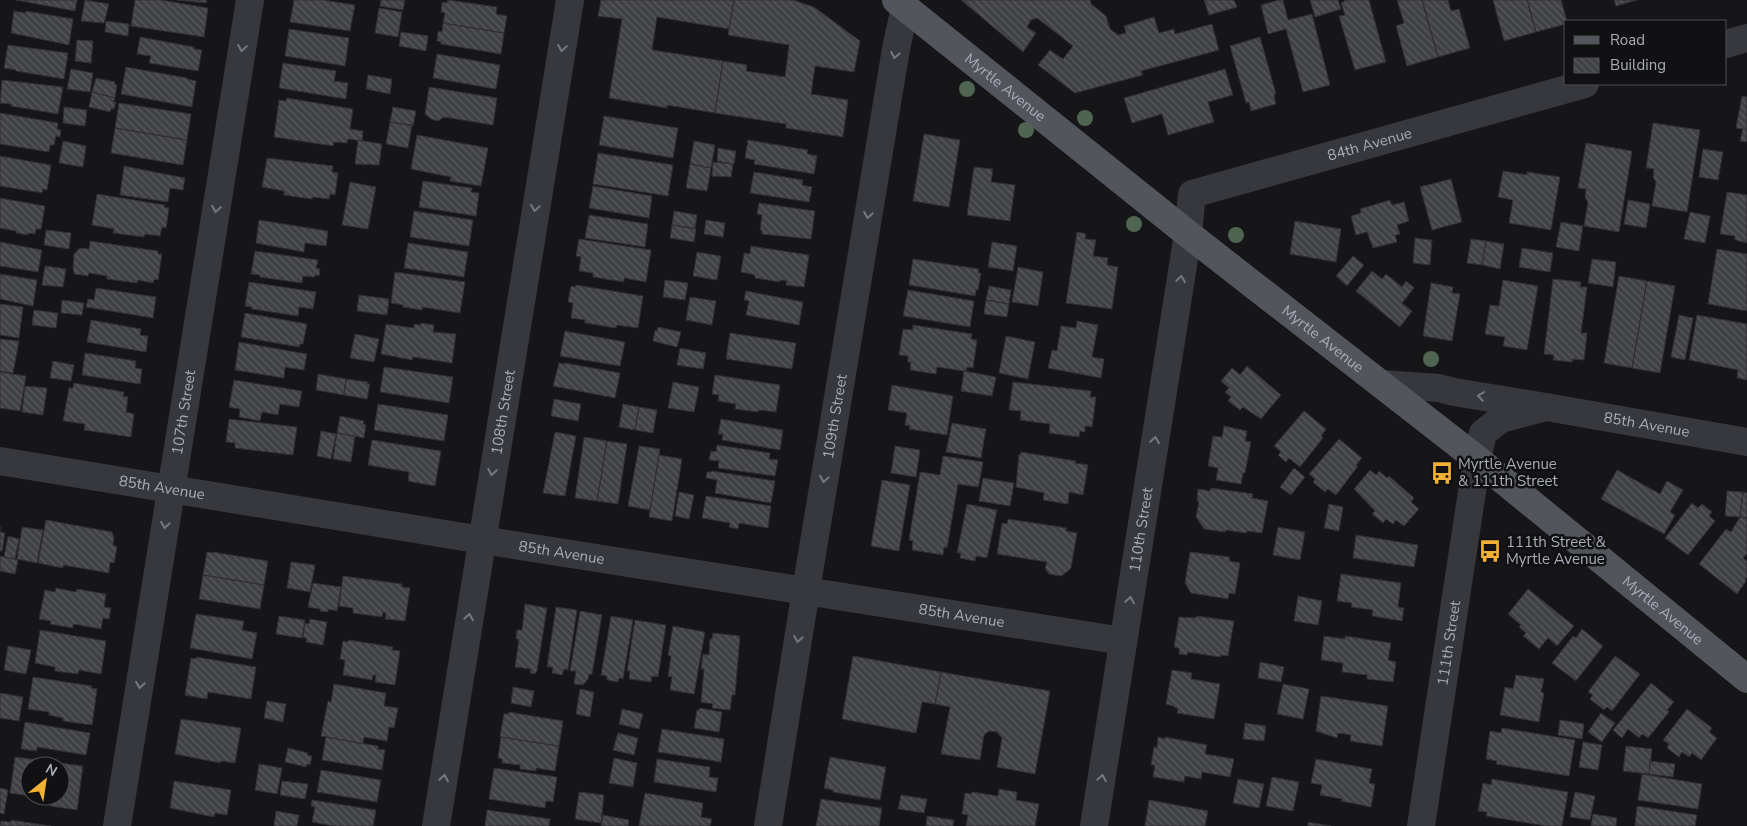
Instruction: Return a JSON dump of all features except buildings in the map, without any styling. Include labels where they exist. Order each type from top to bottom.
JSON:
[{"type":"main road","name":"Myrtle Avenue","points":[[900,3],[1188,234],[1477,459],[1747,679]]},
{"type":"street","name":"107th Street","points":[[117,826],[250,0]]},
{"type":"street","name":"108th Street","points":[[436,826],[570,0]]},
{"type":"street","name":"109th Street","points":[[768,826],[896,49],[900,3]]},
{"type":"street","points":[[1727,44],[1747,38]]},
{"type":"street","name":"84th Avenue","points":[[1188,234],[1192,194],[1581,85]]},
{"type":"street","name":"110th Street","points":[[1094,826],[1188,234]]},
{"type":"street","name":"85th Avenue","points":[[1381,384],[1438,388],[1747,442]]},
{"type":"street","name":"85th Avenue","points":[[1477,459],[1483,434],[1501,419],[1546,406]]},
{"type":"street","name":"111th Street","points":[[1421,826],[1477,459]]},
{"type":"street","name":"85th Avenue","points":[[0,461],[482,540],[1123,641]]},
{"type":"place","name":"Myrtle Avenue & 111th Street","points":[[1442,473]]},
{"type":"place","name":"111th Street & Myrtle Avenue","points":[[1490,551]]}]
